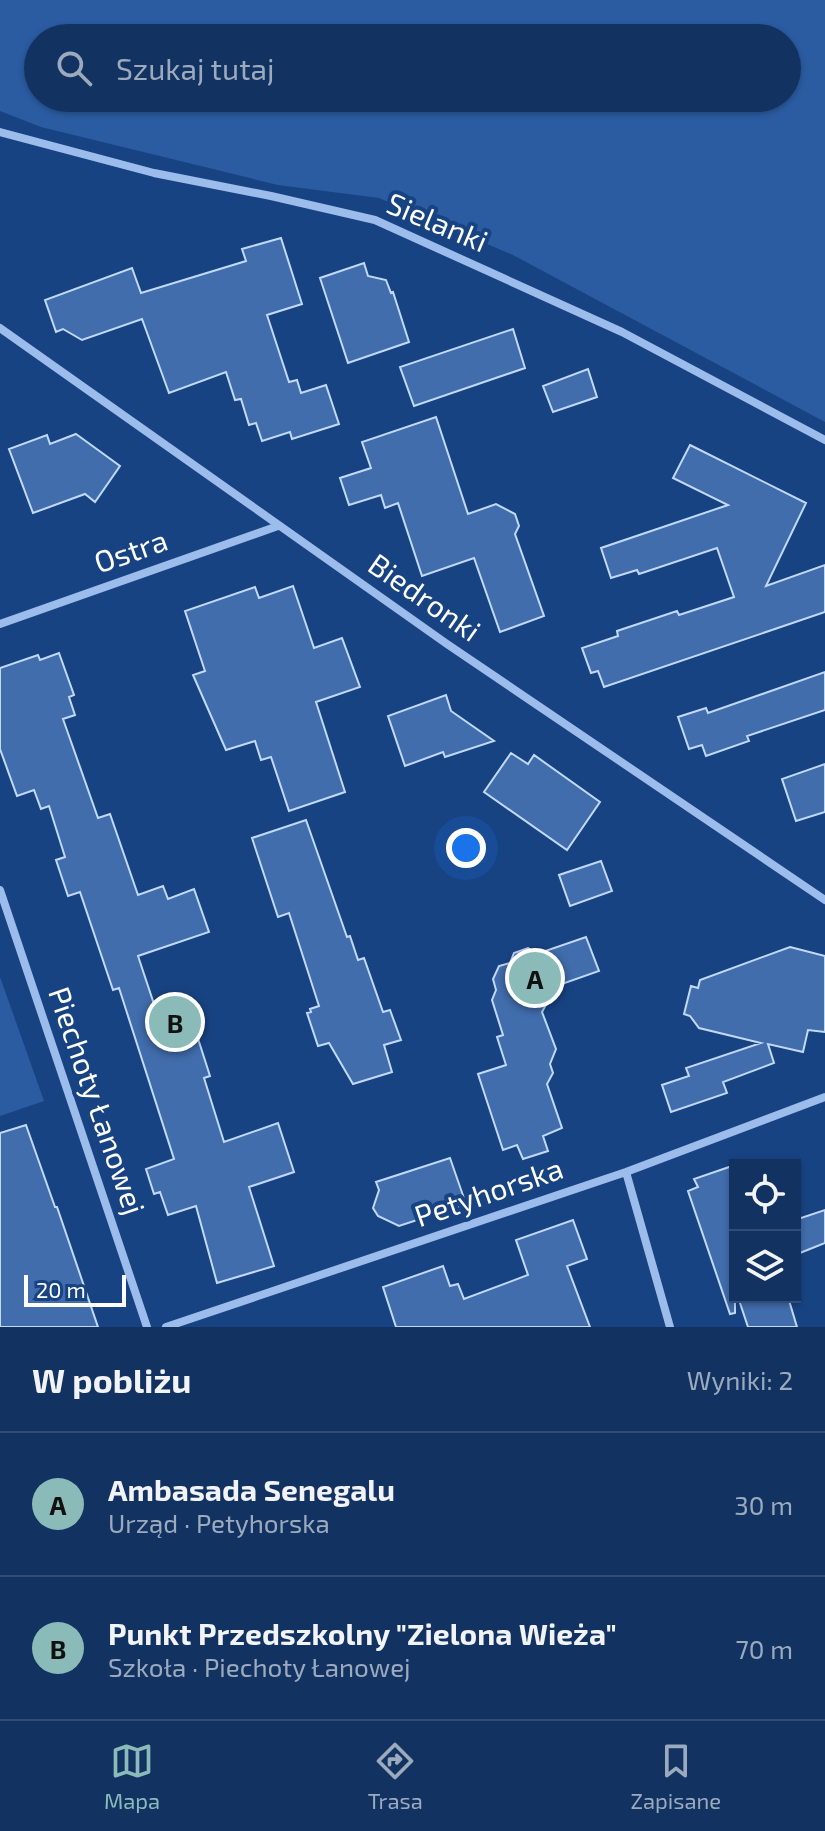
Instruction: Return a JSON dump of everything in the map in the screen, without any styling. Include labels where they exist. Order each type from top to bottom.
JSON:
[{"type":"street","name":"Sielanki","points":[[0,132],[154,173],[375,220],[622,332],[825,440]]},
{"type":"street","name":"Biedronki","points":[[0,328],[278,526],[651,784],[825,900]]},
{"type":"street","name":"Ostra","points":[[0,624],[278,526]]},
{"type":"street","name":"Piechoty Łanowej","points":[[0,890],[147,1327]]},
{"type":"street","name":"Petyhorska","points":[[166,1327],[626,1172],[825,1097]]},
{"type":"street","points":[[626,1172],[670,1327]]},
{"type":"shaded area","points":[[0,0],[825,0],[825,422],[513,255],[379,198],[278,185],[41,127],[0,111]]},
{"type":"shaded area","points":[[0,977],[44,1101],[0,1116]]},
{"type":"building","points":[[281,238],[302,304],[267,315],[289,382],[297,380],[301,393],[326,385],[339,424],[292,439],[290,432],[262,441],[256,423],[249,425],[241,399],[235,400],[226,372],[169,393],[142,319],[82,340],[63,329],[56,332],[45,300],[132,268],[141,293],[246,261],[242,249]]},
{"type":"building","points":[[364,263],[368,276],[386,280],[393,292],[409,342],[348,363],[320,278]]},
{"type":"building","points":[[513,329],[525,368],[414,406],[400,367]]},
{"type":"building","points":[[588,369],[597,397],[553,412],[543,386]]},
{"type":"building","points":[[436,417],[468,514],[496,504],[515,514],[519,526],[515,534],[544,616],[500,632],[474,558],[422,576],[398,503],[385,508],[381,495],[349,505],[340,478],[371,468],[362,442]]},
{"type":"building","points":[[76,434],[120,466],[95,502],[85,494],[33,513],[9,449],[47,435],[50,444]]},
{"type":"building","points":[[690,445],[806,503],[766,586],[825,565],[825,612],[604,687],[598,671],[591,673],[582,648],[618,636],[617,631],[677,611],[679,615],[734,597],[717,548],[639,574],[637,570],[611,578],[601,548],[728,505],[673,478]]},
{"type":"building","points":[[293,586],[314,648],[342,638],[360,687],[316,702],[345,792],[289,811],[271,757],[261,760],[255,741],[226,750],[193,675],[205,671],[185,611],[255,587],[259,598]]},
{"type":"building","points":[[59,653],[74,695],[69,697],[75,715],[63,719],[98,818],[110,814],[138,895],[163,886],[168,899],[194,889],[209,932],[138,956],[155,1007],[185,998],[210,1076],[204,1078],[224,1142],[278,1123],[294,1172],[249,1187],[274,1266],[217,1283],[196,1206],[168,1215],[160,1192],[154,1194],[146,1169],[174,1159],[119,988],[113,990],[80,892],[68,896],[56,860],[65,857],[49,806],[41,809],[34,790],[17,796],[0,749],[0,668],[38,655],[40,660]]},
{"type":"building","points":[[825,672],[825,710],[747,736],[749,741],[706,756],[702,745],[689,749],[678,717],[706,708],[708,713]]},
{"type":"building","points":[[446,695],[451,711],[494,741],[445,757],[443,752],[405,766],[388,716]]},
{"type":"building","points":[[511,753],[528,764],[534,755],[600,802],[567,850],[484,792]]},
{"type":"building","points":[[825,764],[825,812],[796,821],[782,779]]},
{"type":"building","points":[[306,820],[347,937],[350,936],[358,960],[364,958],[383,1012],[390,1010],[401,1040],[384,1045],[392,1072],[353,1084],[329,1043],[318,1046],[307,1013],[319,1006],[289,913],[278,917],[252,838]]},
{"type":"building","points":[[601,861],[612,891],[570,906],[559,875]]},
{"type":"building","points":[[586,937],[599,971],[556,986],[542,1012],[556,1049],[550,1064],[553,1073],[547,1084],[562,1128],[543,1136],[548,1151],[523,1159],[517,1145],[503,1150],[478,1074],[506,1065],[497,1037],[503,1035],[492,1000],[496,990],[493,979],[499,966],[510,963],[514,953],[528,948],[537,954]]},
{"type":"building","points":[[790,947],[825,956],[825,1032],[808,1030],[803,1052],[768,1044],[774,1063],[723,1082],[727,1093],[671,1112],[662,1085],[689,1076],[686,1068],[761,1043],[699,1028],[690,1016],[684,1014],[691,986],[698,988],[700,980]]},
{"type":"building","points":[[26,1125],[98,1327],[0,1327],[0,1133]]},
{"type":"building","points":[[450,1158],[466,1204],[399,1226],[378,1216],[373,1208],[379,1190],[376,1182]]},
{"type":"building","points":[[729,1167],[729,1303],[735,1303],[735,1313],[730,1314],[688,1191],[698,1187],[694,1179]]},
{"type":"building","points":[[825,1210],[825,1243],[801,1253],[801,1218]]},
{"type":"building","points":[[573,1220],[587,1259],[567,1266],[590,1327],[396,1327],[383,1287],[443,1266],[450,1286],[458,1284],[464,1299],[528,1275],[516,1240]]},
{"type":"building","points":[[740,1303],[790,1303],[797,1327],[748,1327]]},
{"type":"place","name":"Ambasada Senegalu","points":[[535,978]]},
{"type":"place","name":"Punkt Przedszkolny \"Zielona Wieża\"","points":[[175,1022]]}]
